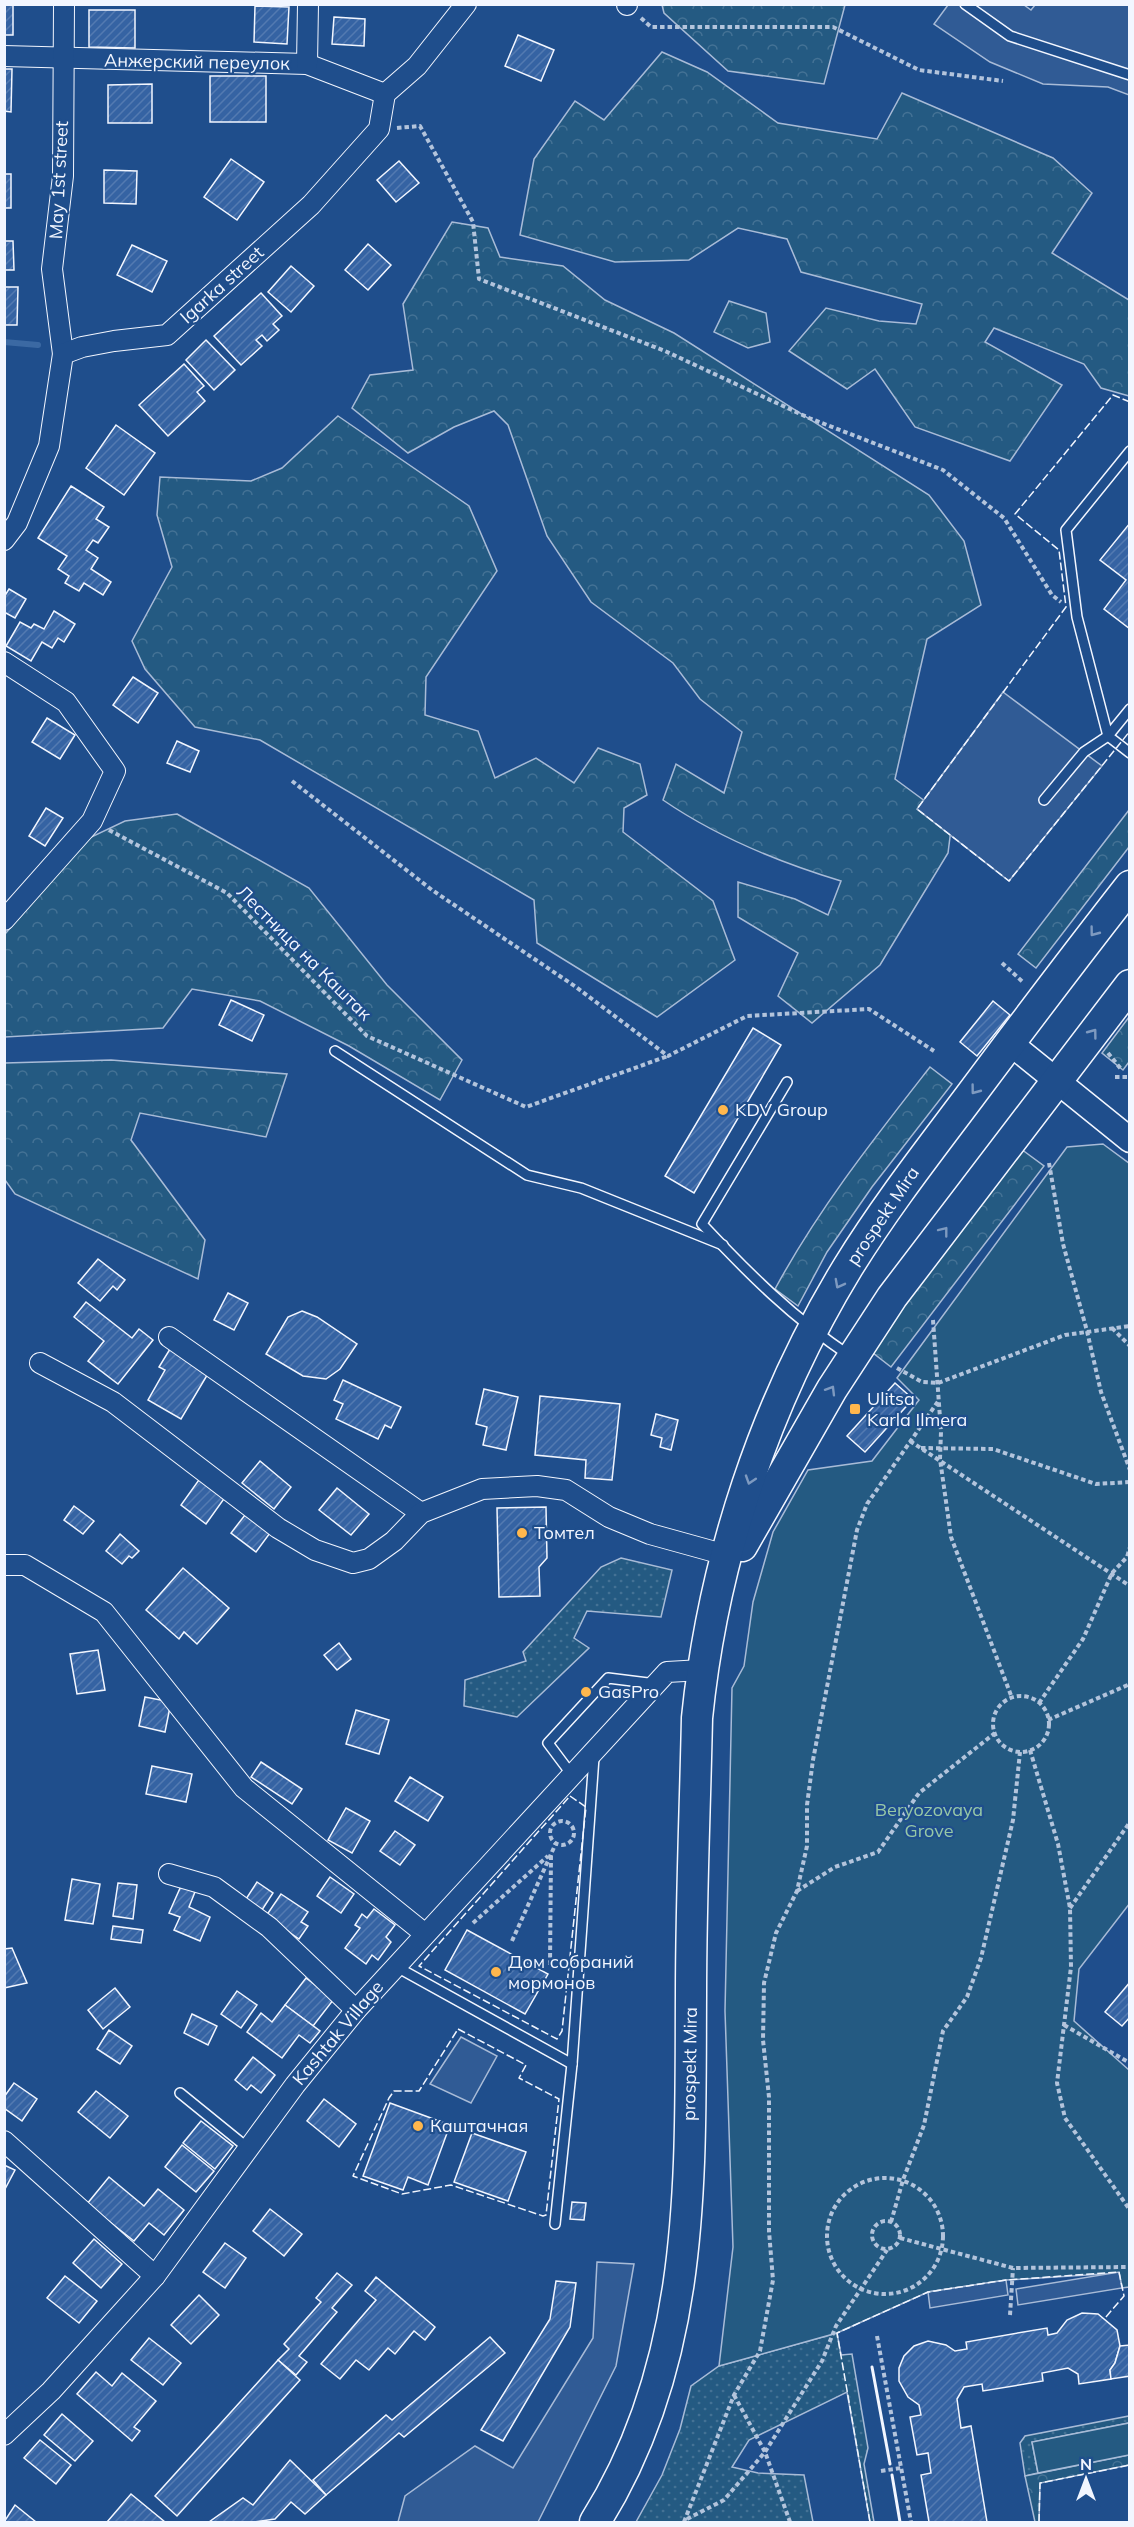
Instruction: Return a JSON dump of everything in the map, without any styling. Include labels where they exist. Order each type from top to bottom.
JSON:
[{"type":"main road","name":"prospekt Mira","points":[[595,2523],[628,2460],[659,2383],[681,2273],[687,2212],[697,1718],[702,1670],[717,1590],[768,1424],[813,1331],[847,1268],[893,1198],[1130,885]]},
{"type":"main road","name":"prospekt Mira","points":[[717,1590],[801,1441],[892,1297],[1130,985]]},
{"type":"street","name":"May 1st street","points":[[63,354],[52,269],[63,176],[64,4]]},
{"type":"street","points":[[307,64],[308,4]]},
{"type":"street","points":[[379,129],[385,94],[417,66],[466,4]]},
{"type":"street","name":"Анжерский переулок","points":[[4,56],[307,64],[385,94]]},
{"type":"street","name":"Igarka street","points":[[63,354],[82,347],[114,341],[167,335],[311,205],[379,129]]},
{"type":"street","points":[[4,540],[17,523],[49,446],[63,354]]},
{"type":"street","points":[[4,662],[66,702],[115,771],[92,821],[4,920]]},
{"type":"street","points":[[1010,1043],[1130,1140]]},
{"type":"street","points":[[169,1337],[421,1513]]},
{"type":"street","points":[[40,1363],[113,1402],[278,1528],[315,1550],[353,1563],[369,1559],[394,1541],[421,1513],[482,1489],[537,1486],[566,1490],[609,1517],[650,1534],[726,1555]]},
{"type":"street","points":[[4,1565],[25,1565],[104,1612],[244,1788],[424,1933]]},
{"type":"street","name":"Kashtak Village","points":[[4,2434],[51,2391],[155,2276],[295,2085],[356,2010],[424,1933],[667,1672],[702,1670]]},
{"type":"street","points":[[169,1874],[214,1887],[269,1927],[356,2010]]},
{"type":"street","points":[[4,2141],[155,2276]]},
{"type":"lane","points":[[965,4],[1010,36],[1130,75]]},
{"type":"lane","points":[[1130,451],[1066,530],[1077,617],[1108,736],[1130,753]]},
{"type":"lane","points":[[1044,800],[1084,752],[1108,736],[1130,709]]},
{"type":"lane","points":[[335,1051],[527,1175],[581,1188],[723,1245]]},
{"type":"lane","points":[[787,1082],[702,1224],[765,1290],[813,1331],[852,1358]]},
{"type":"lane","points":[[572,1775],[548,1743],[600,1686],[608,1678],[656,1684]]},
{"type":"lane","points":[[555,2224],[572,2064],[594,1751]]},
{"type":"lane","points":[[395,1966],[572,2064]]},
{"type":"lane","points":[[180,2093],[249,2149]]},
{"type":"path","points":[[627,5],[651,27],[833,27],[919,70],[1003,81]]},
{"type":"path","points":[[379,129],[420,126],[473,222],[478,279],[665,351],[809,418],[943,470],[1004,518],[1052,595],[1077,617]]},
{"type":"path","points":[[292,781],[432,890],[576,987],[668,1056]]},
{"type":"path","name":"Лестница на Каштак","points":[[92,821],[227,893],[367,1036],[526,1107],[668,1056],[747,1016],[869,1009],[934,1051]]},
{"type":"path","points":[[1105,1050],[1121,1069]]},
{"type":"path","points":[[1115,1077],[1130,1077]]},
{"type":"path","points":[[1049,1163],[1063,1244],[1101,1392],[1130,1470]]},
{"type":"path","points":[[933,1320],[939,1400],[940,1459],[951,1537],[1012,1698]]},
{"type":"path","points":[[897,1368],[922,1382],[938,1383],[964,1375],[1040,1343],[1087,1331],[1130,1326]]},
{"type":"path","points":[[1111,1327],[1130,1346]]},
{"type":"path","points":[[685,2521],[734,2395],[760,2351],[773,2280],[769,2231],[769,2097],[763,2040],[764,1983],[777,1933],[797,1891],[807,1846],[807,1806],[813,1760],[857,1530],[867,1504],[939,1400]]},
{"type":"path","points":[[910,1441],[1113,1572],[1130,1586]]},
{"type":"path","points":[[921,1448],[993,1449],[1096,1484],[1130,1482]]},
{"type":"path","points":[[1039,1703],[1083,1640],[1113,1572],[1129,1557],[1130,1547]]},
{"type":"path","points":[[1048,1720],[1130,1684]]},
{"type":"path","points":[[1012,1698],[1031,1698],[1039,1703],[1048,1720],[1044,1738],[1030,1750],[1020,1752],[1002,1745],[995,1732],[993,1718],[997,1710],[1012,1698]]},
{"type":"path","points":[[797,1891],[835,1867],[878,1852],[919,1794],[995,1732]]},
{"type":"path","points":[[1030,1750],[1058,1844],[1070,1908],[1071,1966],[1057,2083],[1065,2118],[1130,2210]]},
{"type":"path","points":[[891,2222],[903,2181],[924,2125],[943,2031],[968,1996],[981,1958],[1013,1820],[1020,1752]]},
{"type":"path","points":[[566,1822],[572,1827],[572,1838],[564,1845],[556,1843],[551,1837],[550,1830],[555,1823],[566,1822]]},
{"type":"path","points":[[1070,1908],[1130,1822]]},
{"type":"path","points":[[512,1941],[556,1843]]},
{"type":"path","points":[[473,1923],[551,1854]]},
{"type":"path","points":[[550,1965],[551,1854]]},
{"type":"path","points":[[1064,2025],[1130,2063]]},
{"type":"path","points":[[883,2178],[903,2181],[920,2189],[933,2203],[941,2220],[942,2248],[929,2273],[906,2289],[887,2293],[860,2287],[837,2267],[829,2249],[828,2229],[834,2209],[846,2193],[863,2182],[883,2178]]},
{"type":"path","points":[[685,2521],[724,2500],[765,2452],[822,2361],[831,2334],[860,2287],[887,2250],[896,2246],[900,2238],[898,2228],[891,2222],[878,2223],[872,2235],[875,2244],[887,2250]]},
{"type":"path","points":[[900,2238],[1013,2268],[1130,2267]]},
{"type":"path","points":[[1010,2315],[1013,2268]]},
{"type":"path","points":[[877,2336],[910,2523]]},
{"type":"path","points":[[734,2395],[765,2452],[790,2523]]},
{"type":"path","points":[[880,2471],[901,2468]]},
{"type":"green space","points":[[662,4],[845,5],[824,84],[728,71],[664,13]]},
{"type":"green space","points":[[662,52],[707,72],[778,123],[877,139],[902,93],[1053,158],[1092,193],[1052,253],[1129,300],[1129,396],[1101,388],[1084,364],[994,328],[985,342],[1062,385],[1010,461],[915,427],[875,369],[847,389],[789,351],[826,308],[879,321],[916,324],[922,304],[801,272],[787,239],[738,228],[689,260],[615,262],[520,235],[534,159],[575,101],[604,120]]},
{"type":"green space","points":[[452,222],[488,228],[500,257],[563,266],[605,300],[674,333],[929,495],[964,541],[981,605],[927,639],[895,779],[952,821],[948,853],[880,965],[812,1023],[778,996],[798,953],[738,917],[738,882],[795,899],[828,915],[841,881],[794,866],[726,837],[663,800],[676,764],[724,793],[742,732],[700,699],[673,663],[591,602],[547,536],[508,425],[494,411],[454,427],[408,453],[352,408],[370,375],[413,370],[403,304]]},
{"type":"green space","points":[[729,301],[766,313],[770,342],[748,348],[714,332]]},
{"type":"green space","points":[[338,416],[469,506],[497,571],[426,677],[425,715],[478,731],[495,778],[536,758],[574,783],[598,748],[640,764],[647,795],[624,808],[623,832],[713,901],[735,960],[657,1017],[537,943],[534,900],[260,740],[195,727],[145,669],[132,641],[172,567],[157,515],[160,477],[251,481],[282,468]]},
{"type":"green space","points":[[1129,810],[1129,847],[1036,968],[1018,954]]},
{"type":"green space","points":[[177,814],[309,888],[387,985],[462,1060],[440,1100],[349,1046],[260,1001],[192,989],[163,1028],[5,1037],[5,934],[87,839],[125,821]]},
{"type":"green space","points":[[1129,1017],[1129,1062],[1123,1070],[1102,1053]]},
{"type":"green space","points":[[111,1060],[287,1074],[266,1137],[140,1113],[131,1140],[205,1240],[198,1279],[15,1194],[5,1180],[5,1063]]},
{"type":"green space","points":[[930,1067],[952,1084],[872,1187],[827,1252],[798,1306],[775,1289],[828,1202]]},
{"type":"green space","name":"Beryozovaya Grove","points":[[1103,1144],[1130,1164],[1130,1903],[1079,1969],[1074,2021],[1129,2070],[1129,2287],[1122,2288],[1119,2273],[1006,2280],[928,2292],[837,2333],[719,2366],[733,2247],[725,2011],[732,1688],[744,1666],[753,1602],[773,1532],[808,1470],[872,1461],[919,1400],[897,1378],[1067,1147]]},
{"type":"green space","points":[[1021,1149],[1044,1166],[891,1367],[868,1349]]},
{"type":"green space","points":[[621,1558],[672,1570],[661,1617],[587,1611],[574,1638],[589,1648],[517,1717],[464,1706],[465,1680],[526,1661],[523,1652],[601,1567]]},
{"type":"green space","points":[[837,2333],[841,2355],[852,2354],[868,2448],[864,2464],[874,2522],[870,2522],[847,2392],[749,2440],[732,2467],[758,2473],[804,2475],[813,2522],[636,2522],[662,2475],[680,2429],[691,2386],[719,2366]]},
{"type":"green space","points":[[1129,2416],[1129,2423],[1032,2442],[1038,2473],[1025,2476],[1020,2443],[1025,2436]]},
{"type":"green space","points":[[1129,2423],[1129,2455],[1038,2473],[1032,2442]]},
{"type":"green space","points":[[1129,2455],[1129,2465],[1040,2483],[1039,2522],[1035,2522],[1025,2476]]},
{"type":"shaded area","points":[[948,5],[1024,5],[1031,10],[1035,5],[1129,5],[1129,95],[1108,87],[1043,84],[990,62],[934,24]]},
{"type":"shaded area","points":[[1003,692],[1102,766],[1009,881],[917,809]]},
{"type":"shaded area","points":[[461,2037],[497,2056],[471,2103],[430,2084]]},
{"type":"shaded area","points":[[597,2262],[634,2264],[616,2366],[538,2522],[398,2522],[405,2496],[475,2446],[513,2468],[593,2338]]},
{"type":"shaded area","points":[[1119,2272],[1122,2288],[1018,2305],[1016,2289]]},
{"type":"shaded area","points":[[1006,2280],[1008,2295],[930,2308],[928,2292]]},
{"type":"building","points":[[4,4],[13,4],[13,35],[4,35]]},
{"type":"building","points":[[255,6],[289,7],[287,44],[254,42]]},
{"type":"building","points":[[89,10],[135,10],[135,48],[89,47]]},
{"type":"building","points":[[334,17],[365,19],[364,46],[332,44]]},
{"type":"building","points":[[518,35],[554,50],[541,81],[505,66]]},
{"type":"building","points":[[4,69],[12,69],[11,112],[4,111]]},
{"type":"building","points":[[210,76],[266,76],[266,122],[210,122]]},
{"type":"building","points":[[152,84],[152,123],[108,123],[108,85]]},
{"type":"building","points":[[231,159],[264,182],[237,220],[204,197]]},
{"type":"building","points":[[399,161],[419,183],[396,202],[377,180]]},
{"type":"building","points":[[104,170],[137,171],[136,204],[104,203]]},
{"type":"building","points":[[4,174],[11,174],[11,208],[4,208]]},
{"type":"building","points":[[4,241],[13,241],[14,270],[4,270]]},
{"type":"building","points":[[368,244],[391,265],[368,290],[345,270]]},
{"type":"building","points":[[132,245],[167,261],[152,292],[117,275]]},
{"type":"building","points":[[291,266],[314,286],[291,312],[268,292]]},
{"type":"building","points":[[4,287],[18,287],[17,325],[4,325]]},
{"type":"building","points":[[261,293],[282,316],[273,324],[279,330],[267,341],[262,335],[256,340],[262,346],[241,365],[214,336]]},
{"type":"building","points":[[206,340],[235,370],[214,390],[186,360]]},
{"type":"building","points":[[184,364],[204,386],[197,392],[205,401],[168,436],[139,405]]},
{"type":"building","points":[[116,425],[155,453],[124,495],[86,468]]},
{"type":"building","points":[[71,486],[104,507],[96,519],[109,527],[98,543],[93,540],[86,550],[98,558],[91,569],[111,582],[103,595],[84,583],[79,591],[65,583],[69,576],[58,569],[67,556],[38,538]]},
{"type":"building","points":[[1130,523],[1130,629],[1104,609],[1126,580],[1100,560]]},
{"type":"building","points":[[9,589],[26,599],[15,618],[4,612],[4,597]]},
{"type":"building","points":[[54,611],[75,624],[64,642],[58,638],[52,648],[42,642],[31,661],[6,646],[20,622],[31,628],[34,624],[44,629]]},
{"type":"building","points":[[133,677],[158,693],[138,723],[113,705]]},
{"type":"building","points":[[47,718],[75,735],[60,759],[32,742]]},
{"type":"building","points":[[177,741],[199,751],[190,772],[167,763]]},
{"type":"building","points":[[46,808],[63,818],[45,846],[29,836]]},
{"type":"building","points":[[231,1000],[264,1015],[252,1041],[219,1025]]},
{"type":"building","points":[[993,1001],[1010,1015],[977,1056],[960,1042]]},
{"type":"building","name":"KDV Group","points":[[753,1028],[781,1045],[694,1193],[665,1176]]},
{"type":"building","points":[[98,1259],[125,1280],[117,1290],[113,1286],[100,1301],[78,1283]]},
{"type":"building","points":[[228,1293],[248,1303],[234,1330],[214,1320]]},
{"type":"building","points":[[86,1302],[132,1338],[139,1329],[153,1340],[118,1384],[88,1361],[104,1341],[74,1317]]},
{"type":"building","points":[[302,1311],[317,1317],[357,1344],[340,1369],[326,1379],[303,1376],[266,1354],[288,1317]]},
{"type":"building","points":[[170,1349],[209,1372],[181,1419],[148,1400],[165,1370],[159,1367]]},
{"type":"building","points":[[343,1380],[401,1407],[391,1428],[385,1425],[378,1439],[336,1419],[343,1404],[334,1400]]},
{"type":"building","points":[[895,1383],[913,1399],[865,1452],[847,1436]]},
{"type":"building","points":[[484,1389],[518,1397],[506,1450],[483,1445],[487,1427],[476,1424]]},
{"type":"building","points":[[540,1396],[620,1404],[612,1480],[585,1478],[586,1460],[535,1455]]},
{"type":"building","points":[[656,1414],[678,1420],[671,1450],[660,1447],[662,1438],[651,1435]]},
{"type":"building","points":[[260,1461],[291,1487],[274,1509],[242,1483]]},
{"type":"building","points":[[201,1477],[226,1496],[206,1524],[181,1505]]},
{"type":"building","points":[[337,1488],[369,1514],[351,1535],[319,1510]]},
{"type":"building","points":[[74,1506],[94,1521],[83,1534],[64,1520]]},
{"type":"building","name":"Томтел","points":[[546,1507],[547,1558],[539,1567],[540,1596],[499,1597],[497,1508]]},
{"type":"building","points":[[245,1515],[270,1533],[256,1552],[231,1533]]},
{"type":"building","points":[[120,1534],[139,1551],[132,1558],[129,1556],[122,1564],[106,1551]]},
{"type":"building","points":[[183,1568],[229,1608],[197,1644],[184,1632],[179,1639],[146,1610]]},
{"type":"building","points":[[339,1643],[351,1659],[337,1670],[324,1655]]},
{"type":"building","points":[[98,1650],[105,1690],[77,1694],[70,1654]]},
{"type":"building","points":[[145,1697],[171,1702],[165,1732],[139,1726]]},
{"type":"building","points":[[356,1710],[389,1720],[379,1754],[346,1744]]},
{"type":"building","points":[[261,1762],[302,1789],[292,1804],[251,1777]]},
{"type":"building","points":[[152,1766],[192,1774],[186,1802],[146,1794]]},
{"type":"building","points":[[410,1777],[443,1797],[428,1821],[395,1801]]},
{"type":"building","points":[[346,1808],[370,1821],[352,1853],[328,1840]]},
{"type":"building","points":[[395,1831],[415,1845],[400,1865],[380,1851]]},
{"type":"building","points":[[330,1877],[354,1894],[341,1913],[317,1896]]},
{"type":"building","points":[[72,1879],[100,1884],[93,1924],[65,1920]]},
{"type":"building","points":[[257,1882],[273,1893],[262,1910],[246,1899]]},
{"type":"building","points":[[118,1883],[137,1885],[133,1919],[113,1916]]},
{"type":"building","points":[[181,1886],[195,1892],[189,1907],[210,1917],[200,1941],[174,1930],[180,1917],[169,1913]]},
{"type":"building","points":[[281,1894],[308,1912],[301,1922],[308,1926],[299,1939],[266,1916]]},
{"type":"building","points":[[374,1909],[395,1925],[386,1937],[391,1942],[378,1960],[372,1955],[366,1964],[345,1948],[360,1928],[355,1925],[362,1914],[367,1918]]},
{"type":"building","points":[[113,1926],[143,1930],[141,1943],[111,1939]]},
{"type":"building","name":"Дом собраний мормонов","points":[[467,1930],[548,1974],[525,2014],[445,1970]]},
{"type":"building","points":[[12,1948],[27,1983],[4,1988],[4,1949]]},
{"type":"building","points":[[306,1978],[334,1999],[313,2026],[285,2005]]},
{"type":"building","points":[[1130,1982],[1130,2017],[1122,2026],[1105,2012]]},
{"type":"building","points":[[115,1988],[130,2007],[103,2029],[88,2010]]},
{"type":"building","points":[[237,1991],[257,2005],[241,2028],[221,2014]]},
{"type":"building","points":[[285,2005],[320,2031],[310,2043],[299,2035],[282,2058],[247,2032],[261,2013],[272,2022]]},
{"type":"building","points":[[192,2014],[217,2026],[208,2045],[184,2033]]},
{"type":"building","points":[[109,2030],[132,2046],[120,2064],[97,2049]]},
{"type":"building","points":[[253,2057],[275,2075],[261,2093],[251,2085],[247,2090],[235,2080]]},
{"type":"building","points":[[14,2083],[37,2099],[22,2121],[4,2108],[4,2097]]},
{"type":"building","points":[[96,2091],[128,2116],[110,2138],[78,2112]]},
{"type":"building","points":[[324,2099],[356,2124],[339,2147],[307,2121]]},
{"type":"building","points":[[390,2103],[450,2125],[428,2185],[408,2177],[403,2190],[363,2176]]},
{"type":"building","points":[[201,2121],[233,2146],[215,2169],[183,2143]]},
{"type":"building","points":[[472,2133],[526,2152],[508,2201],[454,2182]]},
{"type":"building","points":[[182,2145],[214,2171],[196,2192],[165,2167]]},
{"type":"building","points":[[4,2165],[15,2170],[4,2191]]},
{"type":"building","points":[[109,2177],[144,2206],[158,2189],[184,2210],[164,2235],[149,2223],[134,2241],[87,2204]]},
{"type":"building","points":[[572,2202],[586,2203],[584,2220],[570,2219]]},
{"type":"building","points":[[270,2209],[302,2234],[284,2256],[253,2231]]},
{"type":"building","points":[[94,2239],[122,2264],[101,2288],[73,2263]]},
{"type":"building","points":[[225,2243],[246,2258],[225,2288],[203,2272]]},
{"type":"building","points":[[337,2273],[352,2285],[332,2308],[337,2312],[299,2356],[307,2362],[296,2375],[278,2360],[289,2349],[284,2344],[321,2302],[316,2298]]},
{"type":"building","points":[[65,2276],[97,2301],[79,2323],[47,2298]]},
{"type":"building","points":[[376,2277],[435,2327],[425,2340],[414,2331],[395,2354],[388,2348],[369,2370],[356,2360],[340,2379],[321,2364],[376,2300],[365,2291]]},
{"type":"building","points":[[556,2281],[576,2283],[570,2327],[503,2441],[481,2430],[550,2319]]},
{"type":"building","points":[[199,2295],[219,2315],[191,2344],[171,2325]]},
{"type":"building","points":[[1082,2313],[1098,2314],[1117,2330],[1120,2346],[1115,2363],[1110,2370],[1111,2379],[1079,2384],[1078,2374],[1068,2368],[1042,2373],[1043,2381],[983,2391],[982,2384],[964,2387],[957,2399],[961,2428],[971,2426],[987,2522],[929,2522],[921,2475],[931,2473],[928,2453],[917,2455],[910,2417],[921,2415],[919,2405],[908,2397],[899,2381],[899,2368],[904,2356],[914,2346],[928,2341],[946,2345],[955,2351],[967,2349],[966,2342],[1047,2328],[1048,2335],[1057,2333],[1067,2320]]},
{"type":"building","points":[[490,2337],[505,2353],[404,2437],[399,2433],[326,2495],[313,2480],[386,2415],[392,2420]]},
{"type":"building","points":[[149,2338],[181,2363],[163,2385],[131,2360]]},
{"type":"building","points":[[1130,2345],[1130,2376],[1111,2379],[1110,2370],[1115,2363],[1120,2346]]},
{"type":"building","points":[[278,2360],[300,2380],[177,2516],[155,2496]]},
{"type":"building","points":[[96,2372],[112,2386],[122,2373],[156,2401],[134,2427],[140,2431],[132,2441],[77,2394]]},
{"type":"building","points":[[62,2414],[93,2441],[75,2461],[44,2435]]},
{"type":"building","points":[[40,2440],[71,2465],[56,2484],[24,2458]]},
{"type":"building","points":[[290,2460],[326,2495],[305,2514],[291,2502],[275,2519],[254,2522],[209,2522],[243,2498],[253,2505]]},
{"type":"building","points":[[131,2494],[165,2522],[107,2522]]},
{"type":"building","points":[[15,2505],[36,2522],[4,2522]]},
{"type":"waterway","points":[[4,342],[38,345]]},
{"type":"fence","points":[[1130,402],[1113,395],[1015,514],[1059,550],[1066,607],[917,809],[1009,881],[1130,731]]},
{"type":"fence","points":[[570,1796],[586,1807],[562,2031],[557,2039],[419,1966],[570,1796]]},
{"type":"fence","points":[[458,2029],[526,2065],[519,2078],[559,2099],[546,2215],[543,2216],[451,2185],[402,2194],[353,2176],[389,2098],[394,2091],[419,2091],[458,2029]]},
{"type":"fence","points":[[870,2522],[837,2333],[928,2292],[1006,2280],[1119,2272],[1124,2296],[1105,2318]]},
{"type":"fence","points":[[1039,2522],[1040,2483],[1130,2465]]},
{"type":"wall","points":[[872,2367],[890,2464]]},
{"type":"wall","points":[[892,2475],[900,2522]]},
{"type":"place","name":"KDV Group","points":[[723,1110]]},
{"type":"place","name":"Ulitsa Karla Ilmera","points":[[855,1409]]},
{"type":"place","name":"Томтел","points":[[522,1533]]},
{"type":"place","name":"GasPro","points":[[586,1692]]},
{"type":"place","name":"Дом собраний мормонов","points":[[496,1972]]},
{"type":"place","name":"Каштачная","points":[[418,2126]]}]
